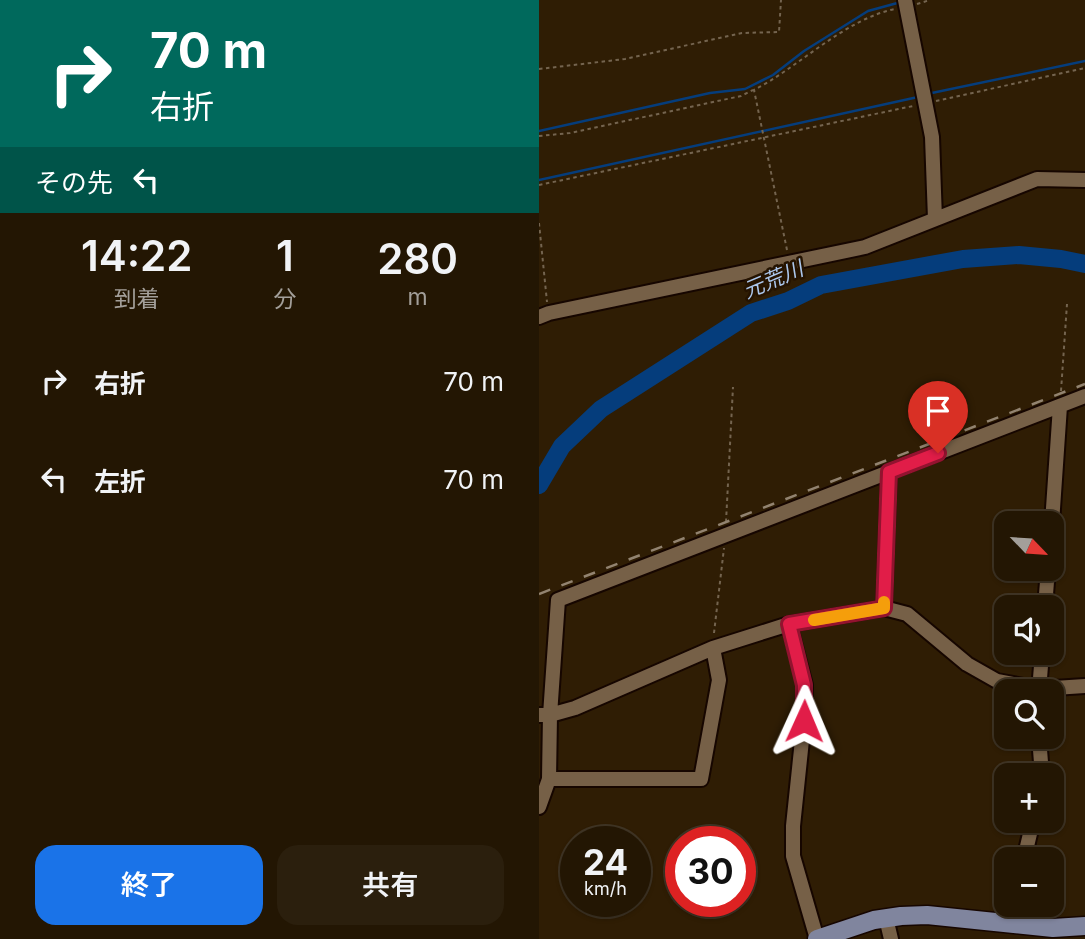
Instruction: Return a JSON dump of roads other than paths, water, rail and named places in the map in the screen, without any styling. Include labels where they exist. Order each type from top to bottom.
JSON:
[{"type":"main road","points":[[817,939],[847,934],[886,918],[927,915],[1021,930],[1085,926]]},
{"type":"street","points":[[906,3],[932,137],[935,219]]},
{"type":"street","points":[[544,315],[865,247],[1037,178],[1085,180]]},
{"type":"street","points":[[539,807],[549,779],[544,715],[558,600],[1085,396]]},
{"type":"street","points":[[1053,511],[1060,406]]},
{"type":"street","points":[[884,608],[889,472]]},
{"type":"street","points":[[544,715],[575,708],[713,648],[789,624],[884,608],[907,614],[967,664],[994,679]]},
{"type":"street","points":[[789,624],[804,685],[804,721],[793,826],[793,856],[817,939]]},
{"type":"street","points":[[549,779],[701,779],[719,680],[713,648]]},
{"type":"street","points":[[1064,688],[1085,686]]},
{"type":"street","points":[[886,918],[891,939]]},
{"type":"waterway","points":[[539,131],[710,93],[745,89],[773,75],[804,51],[868,11],[901,2]]},
{"type":"waterway","points":[[927,94],[1085,61]]},
{"type":"waterway","points":[[539,180],[918,97]]},
{"type":"waterway","name":"元荒川","points":[[539,485],[562,446],[601,409],[751,313],[788,301],[821,285],[963,259],[1019,255],[1085,264]]},
{"type":"railway","points":[[539,594],[1085,384]]}]
